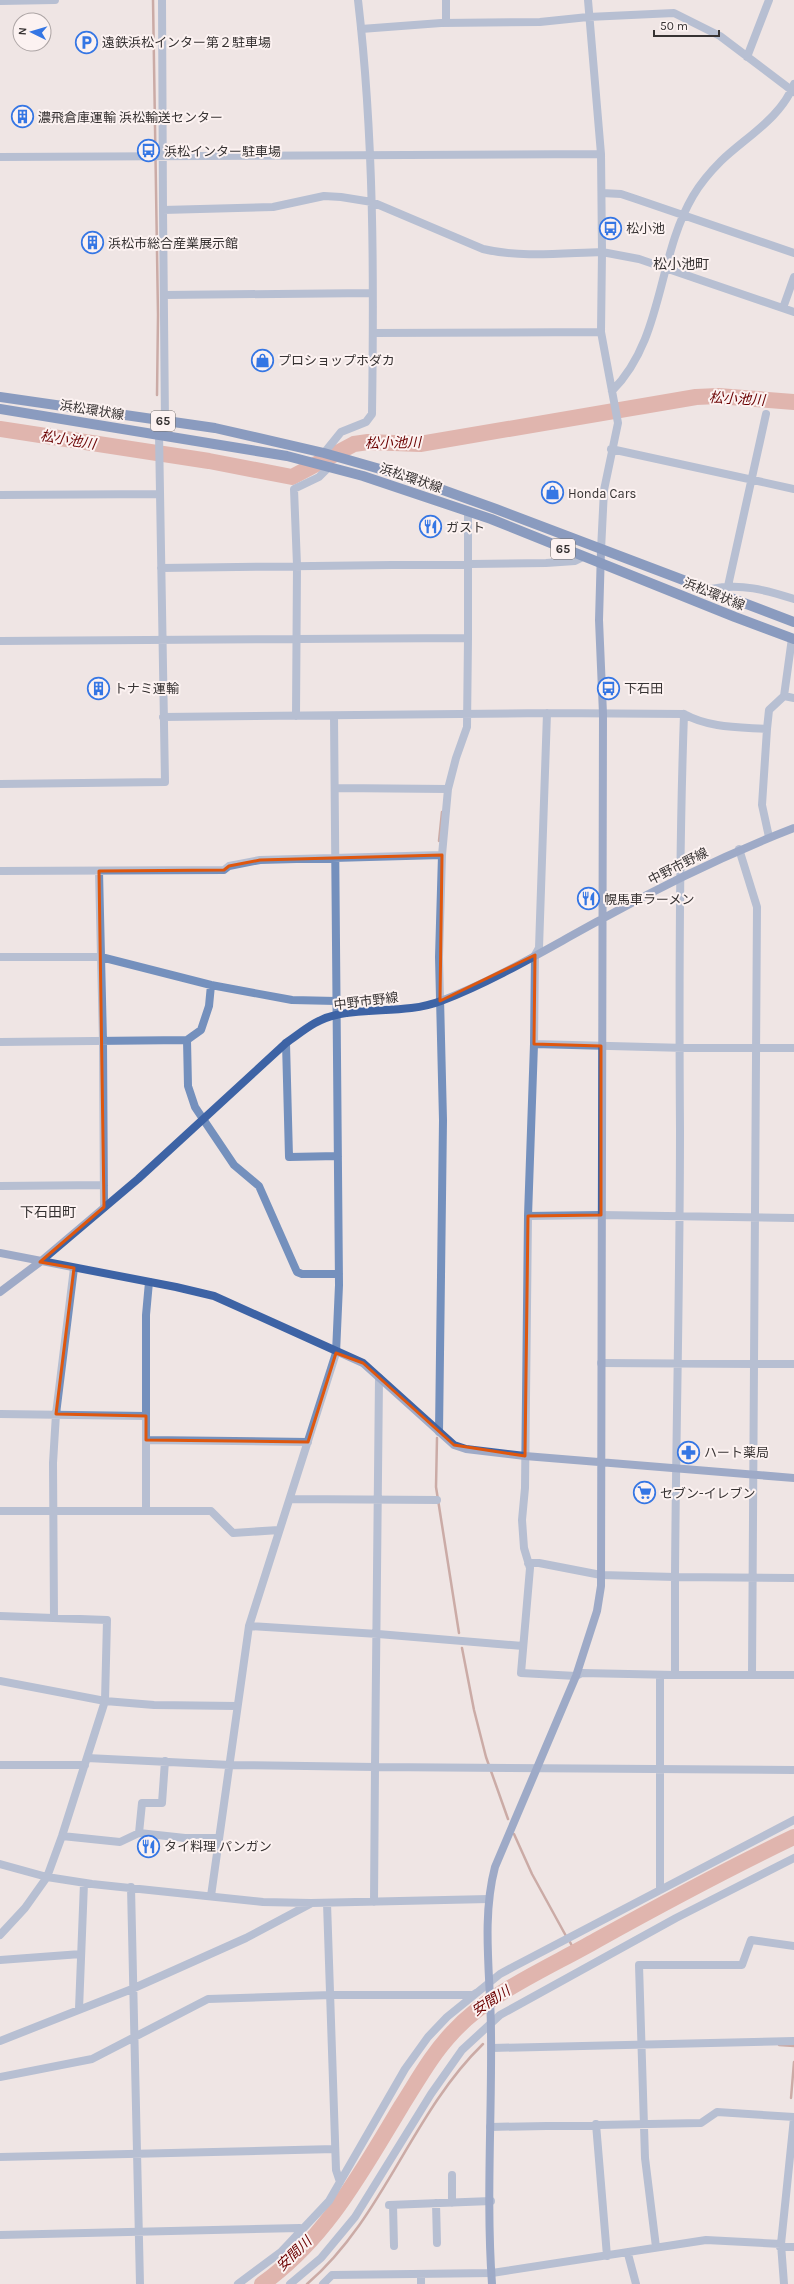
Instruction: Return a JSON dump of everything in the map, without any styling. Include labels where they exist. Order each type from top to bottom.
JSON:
[{"type":"main road","name":"浜松環状線","points":[[0,397],[215,428],[344,458],[408,478],[600,550],[711,589],[794,622]]},
{"type":"main road","name":"浜松環状線","points":[[0,409],[159,438],[304,460],[330,466],[408,490],[468,512],[793,638]]},
{"type":"street","points":[[0,1],[54,0]]},
{"type":"street","points":[[162,0],[161,157],[166,422]]},
{"type":"street","points":[[324,453],[341,432],[366,422],[372,414],[372,202],[370,154],[358,0]]},
{"type":"street","points":[[446,0],[446,23]]},
{"type":"street","points":[[492,2284],[490,2127],[492,2048],[489,1984],[489,1899],[495,1867],[576,1676],[597,1611],[601,1575],[600,1462],[603,714],[599,620],[602,563],[600,550],[604,490],[611,449],[618,423],[602,332],[601,154],[596,82],[588,16],[588,0]]},
{"type":"street","points":[[747,57],[769,0]]},
{"type":"street","points":[[361,29],[446,23],[540,22],[588,16],[674,13],[720,36],[793,89],[772,116],[721,161],[710,173],[693,197],[684,216],[644,342],[625,378],[612,391]]},
{"type":"street","points":[[0,157],[601,154]]},
{"type":"street","points":[[602,193],[621,194],[794,253]]},
{"type":"street","points":[[163,210],[273,207],[324,196],[372,202],[468,243],[500,253],[602,252],[638,258],[794,312]]},
{"type":"street","points":[[783,308],[794,278]]},
{"type":"street","points":[[164,296],[372,293]]},
{"type":"street","points":[[373,333],[602,332]]},
{"type":"street","points":[[728,586],[766,414]]},
{"type":"street","points":[[0,784],[165,782],[162,717],[163,640],[158,463],[159,438]]},
{"type":"street","points":[[611,449],[794,490]]},
{"type":"street","points":[[296,716],[297,565],[294,489],[319,477],[330,466]]},
{"type":"street","points":[[0,495],[159,494]]},
{"type":"street","points":[[439,1432],[443,1120],[439,957],[442,855],[448,788],[456,758],[467,728],[468,512]]},
{"type":"street","points":[[161,568],[297,565],[546,563],[575,561],[583,557]]},
{"type":"street","points":[[711,589],[728,586],[766,590],[794,600]]},
{"type":"street","points":[[0,641],[468,638]]},
{"type":"street","points":[[769,837],[762,805],[769,710],[784,696],[793,638]]},
{"type":"street","points":[[784,696],[794,698]]},
{"type":"street","points":[[547,713],[539,948],[535,955],[534,1044],[528,1216],[525,1488],[522,1520],[524,1548],[530,1568],[521,1674],[576,1676],[582,1673],[660,1675],[794,1675]]},
{"type":"street","points":[[162,717],[547,713],[684,714],[697,722],[713,725],[767,729]]},
{"type":"street","points":[[675,1675],[678,1217],[680,1131],[678,1048],[680,1010],[680,878],[684,714]]},
{"type":"street","points":[[211,1896],[249,1626],[336,1353],[339,1319],[339,1274],[334,858],[334,716]]},
{"type":"street","points":[[335,788],[448,788]]},
{"type":"street","name":"中野市野線","points":[[0,1292],[40,1262],[104,1207],[204,1119],[286,1043],[307,1027],[336,1015],[395,1009],[440,1001],[485,982],[602,918],[739,849],[794,828]]},
{"type":"street","points":[[739,849],[758,907],[752,1674]]},
{"type":"street","points":[[0,871],[224,870],[229,866],[260,860],[442,855]]},
{"type":"street","points":[[99,871],[103,1041],[104,1207]]},
{"type":"street","points":[[0,956],[101,956],[211,985],[292,1000],[336,1002]]},
{"type":"street","points":[[0,1042],[187,1040],[201,1030],[209,1006],[211,985]]},
{"type":"street","points":[[187,1040],[188,1086],[195,1107],[238,1171],[259,1186],[297,1272],[302,1274],[339,1274]]},
{"type":"street","points":[[286,1043],[289,1157],[338,1156]]},
{"type":"street","points":[[534,1044],[678,1048],[794,1048]]},
{"type":"street","points":[[0,1186],[104,1185]]},
{"type":"street","points":[[528,1216],[601,1215],[794,1218]]},
{"type":"street","points":[[0,1253],[214,1296],[336,1353],[363,1364],[454,1445],[466,1449],[525,1456],[794,1478]]},
{"type":"street","points":[[54,1618],[53,1463],[56,1414],[74,1268]]},
{"type":"street","points":[[146,1511],[146,1315],[149,1282]]},
{"type":"street","points":[[601,1363],[794,1364]]},
{"type":"street","points":[[374,1902],[378,1634],[379,1378]]},
{"type":"street","points":[[0,1414],[146,1416]]},
{"type":"street","points":[[146,1440],[308,1442]]},
{"type":"street","points":[[290,1499],[378,1501],[437,1500]]},
{"type":"street","points":[[0,1511],[211,1511],[233,1533],[279,1530]]},
{"type":"street","points":[[528,1563],[539,1563],[601,1575],[794,1578]]},
{"type":"street","points":[[0,1616],[107,1620],[105,1701],[62,1836],[47,1877],[25,1908],[0,1936]]},
{"type":"street","points":[[249,1626],[378,1634],[523,1646]]},
{"type":"street","points":[[660,1675],[660,1890]]},
{"type":"street","points":[[0,1681],[105,1701],[154,1705],[237,1706]]},
{"type":"street","points":[[0,1765],[165,1761],[375,1767],[794,1770]]},
{"type":"street","points":[[139,1833],[142,1803],[162,1803],[165,1761]]},
{"type":"street","points":[[238,2284],[281,2252],[329,2201],[406,2069],[428,2037],[447,2017],[500,1974],[794,1820]]},
{"type":"street","points":[[62,1836],[120,1842],[139,1833],[185,1838],[219,1838]]},
{"type":"street","points":[[290,2284],[321,2258],[355,2217],[431,2094],[462,2050],[491,2025],[500,2015],[794,1858]]},
{"type":"street","points":[[0,1864],[47,1877],[84,1883],[263,1902],[327,1903],[489,1899]]},
{"type":"street","points":[[79,2009],[84,1883]]},
{"type":"street","points":[[131,1887],[132,1989],[140,2284]]},
{"type":"street","points":[[0,2041],[132,1989],[246,1938],[311,1903]]},
{"type":"street","points":[[327,1903],[335,2149],[336,2170],[340,2182]]},
{"type":"street","points":[[656,2247],[645,2158],[639,1965],[742,1965],[751,1940],[794,1946]]},
{"type":"street","points":[[0,1960],[81,1954]]},
{"type":"street","points":[[0,2077],[92,2059],[208,1999],[331,1995],[473,1995],[489,1984]]},
{"type":"street","points":[[492,2048],[794,2041]]},
{"type":"street","points":[[490,2127],[701,2122],[717,2112],[794,2118],[792,2166],[781,2245],[784,2284]]},
{"type":"street","points":[[596,2124],[607,2256]]},
{"type":"street","points":[[0,2157],[335,2149]]},
{"type":"street","points":[[452,2175],[452,2203]]},
{"type":"street","points":[[394,2246],[391,2205],[491,2201]]},
{"type":"street","points":[[436,2204],[437,2243]]},
{"type":"street","points":[[0,2235],[303,2229]]},
{"type":"street","points":[[323,2284],[332,2275],[492,2273],[628,2254],[656,2247],[706,2240],[794,2247]]},
{"type":"street","points":[[628,2254],[636,2284]]},
{"type":"street","points":[[421,2274],[422,2284]]},
{"type":"highlighted area","points":[[442,855],[440,1001],[535,955],[534,1044],[601,1046],[602,1186],[601,1215],[528,1216],[525,1456],[454,1445],[363,1363],[336,1353],[308,1442],[146,1440],[146,1416],[56,1414],[74,1268],[40,1262],[104,1207],[99,871],[224,870],[229,866],[260,860]]},
{"type":"waterway","points":[[153,0],[158,315],[157,395]]},
{"type":"waterway","name":"松小池川","points":[[0,429],[209,461],[292,477],[354,444],[368,442],[420,444],[696,397],[718,396],[794,402]]},
{"type":"waterway","points":[[439,841],[442,812]]},
{"type":"waterway","points":[[437,1438],[436,1487],[459,1633]]},
{"type":"waterway","points":[[462,1648],[474,1710],[486,1757],[508,1819]]},
{"type":"waterway","points":[[514,1834],[532,1874],[566,1936]]},
{"type":"waterway","name":"安間川","points":[[262,2284],[285,2266],[324,2225],[357,2179],[432,2058],[445,2040],[467,2018],[521,1981],[695,1887],[794,1837]]},
{"type":"waterway","points":[[570,1942],[575,1952]]},
{"type":"waterway","points":[[307,2284],[334,2258],[357,2228],[378,2198],[436,2102],[458,2072],[483,2044]]},
{"type":"waterway","points":[[779,2045],[794,2046]]},
{"type":"waterway","points":[[791,2098],[794,2062]]},
{"type":"place","name":"遠鉄浜松インター第２駐車場","points":[[87,42]]},
{"type":"place","name":"濃飛倉庫運輸 浜松輸送センター","points":[[23,117]]},
{"type":"place","name":"浜松インター駐車場","points":[[149,151]]},
{"type":"place","name":"松小池","points":[[610,228]]},
{"type":"place","name":"浜松市総合産業展示館","points":[[93,243]]},
{"type":"place","name":"プロショップホダカ","points":[[262,360]]},
{"type":"place","name":"Honda Cars","points":[[552,493]]},
{"type":"place","name":"ガスト","points":[[430,527]]},
{"type":"place","name":"トナミ運輸","points":[[99,688]]},
{"type":"place","name":"下石田","points":[[609,688]]},
{"type":"place","name":"幌馬車ラーメン","points":[[588,899]]},
{"type":"place","name":"ハート薬局","points":[[689,1452]]},
{"type":"place","name":"セブン-イレブン","points":[[644,1493]]},
{"type":"place","name":"タイ料理 パンガン","points":[[149,1846]]},
{"type":"district","name":"松小池町","points":[[681,264]]},
{"type":"district","name":"下石田町","points":[[48,1212]]}]
